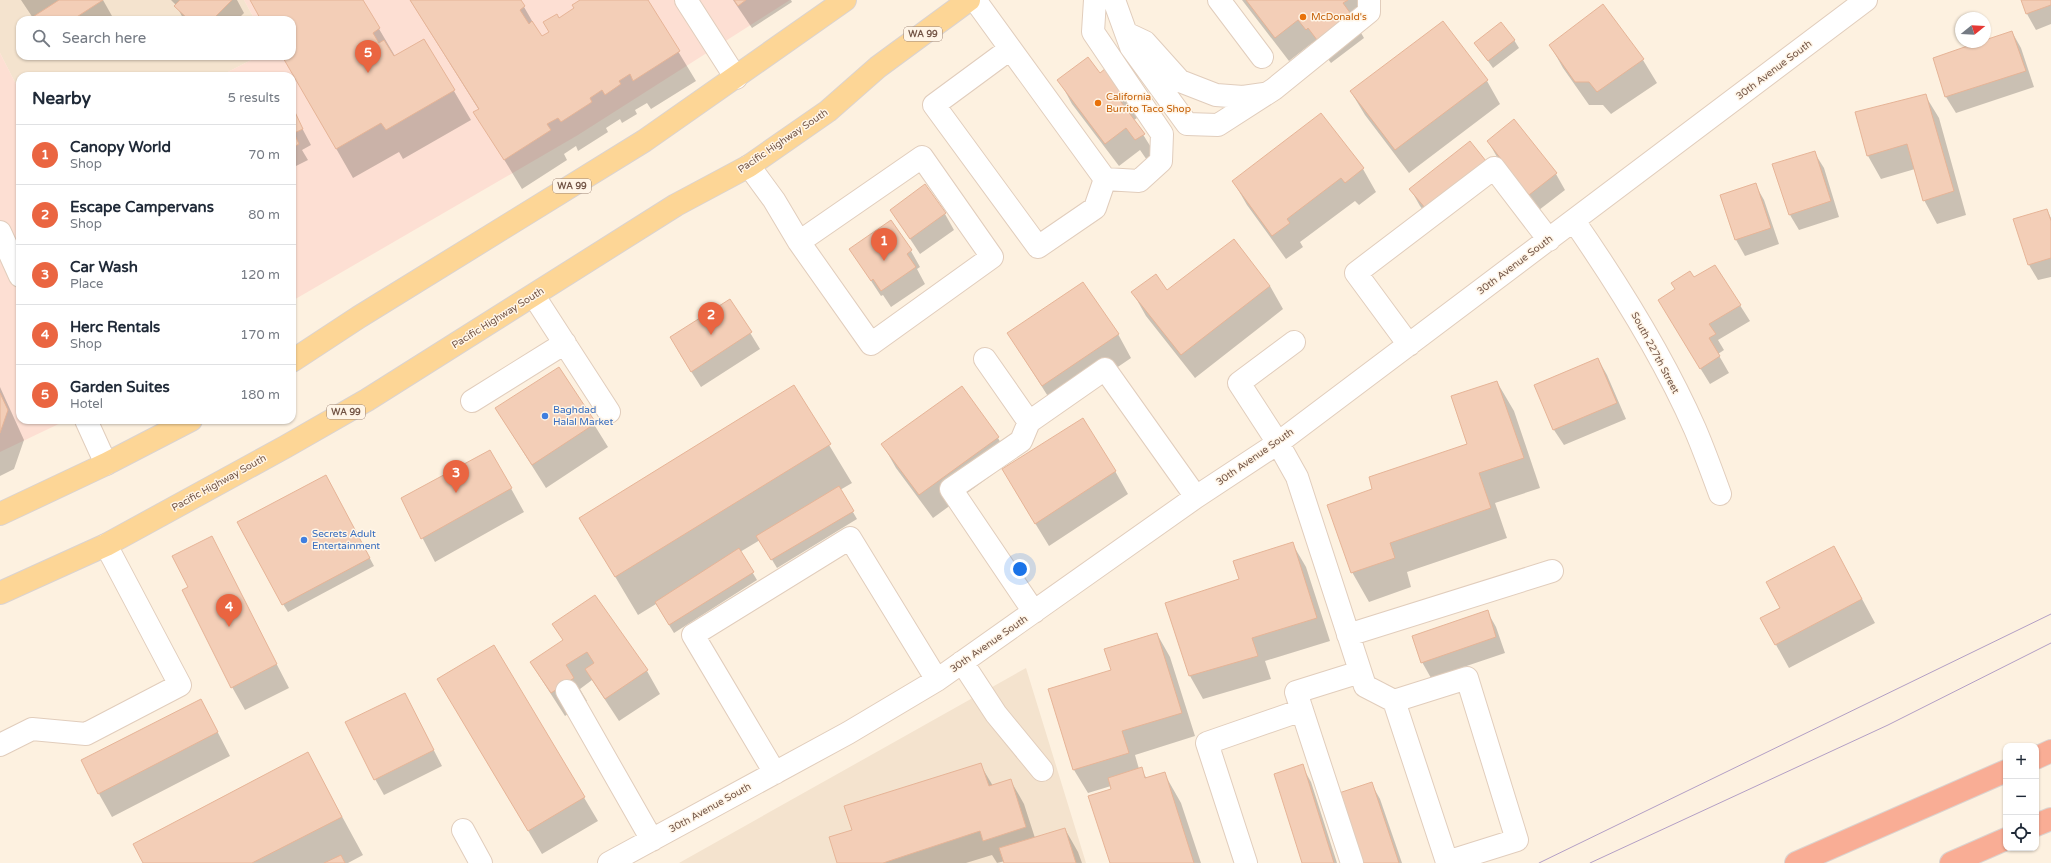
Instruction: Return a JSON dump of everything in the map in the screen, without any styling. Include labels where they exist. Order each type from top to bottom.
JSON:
[{"type":"highway","points":[[2039,757],[2051,751]]},
{"type":"highway","points":[[1796,863],[2003,772]]},
{"type":"highway","points":[[2039,825],[2051,819]]},
{"type":"highway","points":[[1951,863],[2003,840]]},
{"type":"main road","name":"WA 99","points":[[296,358],[359,317],[644,141],[736,78],[845,0]]},
{"type":"main road","name":"Pacific Highway South","points":[[0,594],[106,545],[285,447],[367,400],[676,205],[749,166],[828,111],[878,67],[969,0]]},
{"type":"main road","points":[[0,514],[106,464],[183,424]]},
{"type":"street","points":[[686,0],[736,78]]},
{"type":"street","points":[[975,0],[1105,179]]},
{"type":"street","points":[[1095,0],[1093,32],[1162,134],[1161,161],[1139,180],[1105,179]]},
{"type":"street","points":[[1114,0],[1131,47],[1187,124],[1218,125],[1265,94],[1369,12],[1369,0]]},
{"type":"street","points":[[1219,0],[1262,57]]},
{"type":"street","name":"30th Avenue South","points":[[609,863],[848,733],[937,680],[1278,442],[1549,240],[1866,0]]},
{"type":"street","points":[[1125,32],[1145,42],[1180,81],[1216,94],[1243,97],[1265,94]]},
{"type":"street","points":[[1010,49],[934,105],[1038,247],[1095,208],[1105,179]]},
{"type":"street","points":[[749,166],[774,200],[799,242],[871,344],[992,257],[922,157],[799,242]]},
{"type":"street","points":[[1408,345],[1356,273],[1494,168],[1549,240]]},
{"type":"street","name":"South 227th Street","points":[[1574,221],[1603,263],[1644,330],[1695,428],[1720,494]]},
{"type":"street","points":[[0,232],[16,267]]},
{"type":"street","points":[[534,296],[609,412]]},
{"type":"street","points":[[1294,342],[1239,383],[1278,442],[1297,477],[1365,686],[1394,701],[1447,862],[1518,840],[1467,678],[1394,701]]},
{"type":"street","points":[[472,401],[565,343]]},
{"type":"street","points":[[985,359],[1029,422]]},
{"type":"street","points":[[1034,612],[951,489],[1022,441],[1029,422],[1106,369],[1196,498]]},
{"type":"street","points":[[88,424],[106,464]]},
{"type":"street","points":[[775,773],[693,635],[850,538],[937,680]]},
{"type":"street","points":[[0,745],[32,729],[86,734],[180,685],[106,545]]},
{"type":"street","points":[[1348,635],[1552,571]]},
{"type":"street","points":[[962,662],[996,714],[1042,770]]},
{"type":"street","points":[[1352,863],[1296,692],[1360,672]]},
{"type":"street","points":[[567,691],[652,840]]},
{"type":"street","points":[[1246,863],[1207,743],[1302,710]]},
{"type":"street","points":[[463,830],[481,863]]},
{"type":"shaded area","points":[[0,0],[244,0],[253,16],[16,16],[16,60],[251,60],[228,72],[16,72],[16,84],[0,53]]},
{"type":"shaded area","points":[[244,0],[790,0],[578,135],[296,299],[296,72],[228,72],[251,60],[296,60],[296,16],[253,16]]},
{"type":"shaded area","points":[[0,53],[16,84],[16,424],[59,424],[0,452]]},
{"type":"shaded area","points":[[1026,668],[1086,863],[679,863]]},
{"type":"building","points":[[59,0],[103,0],[78,16],[34,16]]},
{"type":"building","points":[[180,0],[232,0],[216,16],[185,16],[174,6]]},
{"type":"building","points":[[250,0],[363,0],[380,28],[373,33],[379,43],[384,40],[394,56],[424,39],[455,90],[386,130],[381,123],[336,149],[296,80],[296,72],[291,72],[284,60],[296,60],[296,16],[259,16]]},
{"type":"building","points":[[410,0],[521,0],[525,6],[520,10],[529,24],[532,21],[542,36],[549,32],[543,22],[557,14],[559,18],[574,8],[572,5],[580,0],[648,0],[680,51],[633,81],[630,74],[619,81],[621,84],[605,95],[602,90],[590,98],[592,102],[561,122],[558,118],[547,124],[551,130],[504,160],[473,112],[479,109]]},
{"type":"building","points":[[734,0],[746,0],[738,6]]},
{"type":"building","name":"McDonald's","points":[[1246,0],[1348,0],[1343,3],[1351,14],[1317,40],[1308,28],[1306,30],[1298,20],[1275,38]]},
{"type":"building","points":[[2021,0],[2051,0],[2051,5],[2026,14]]},
{"type":"building","points":[[1603,4],[1644,59],[1597,92],[1589,82],[1575,82],[1549,45]]},
{"type":"building","points":[[1443,21],[1488,80],[1395,150],[1350,91]]},
{"type":"building","points":[[1501,22],[1515,40],[1488,61],[1474,43]]},
{"type":"building","points":[[2012,31],[2026,71],[1945,97],[1933,58],[1962,48],[1991,48],[1991,38]]},
{"type":"building","name":"California Burrito Taco Shop","points":[[1088,57],[1100,73],[1106,68],[1125,94],[1118,98],[1145,134],[1135,140],[1126,128],[1105,144],[1057,80]]},
{"type":"building","points":[[1926,94],[1954,191],[1923,201],[1907,144],[1867,156],[1855,112]]},
{"type":"building","points":[[1321,113],[1364,168],[1345,183],[1341,178],[1287,219],[1290,223],[1272,236],[1232,181]]},
{"type":"building","points":[[296,114],[303,129],[296,132]]},
{"type":"building","points":[[1514,119],[1557,173],[1529,195],[1487,141]]},
{"type":"building","points":[[296,137],[299,144],[296,146]]},
{"type":"building","points":[[1470,141],[1486,161],[1426,209],[1409,189]]},
{"type":"building","points":[[1815,151],[1831,201],[1789,215],[1772,164]]},
{"type":"building","points":[[1756,183],[1771,228],[1735,240],[1720,195]]},
{"type":"building","points":[[925,184],[946,213],[910,239],[890,210]]},
{"type":"building","points":[[2047,209],[2051,221],[2051,258],[2028,265],[2013,219]]},
{"type":"building","points":[[891,220],[912,250],[907,254],[916,267],[881,291],[873,279],[871,281],[849,249]]},
{"type":"building","points":[[1234,239],[1270,286],[1181,355],[1131,292],[1156,274],[1167,290]]},
{"type":"building","points":[[1715,265],[1741,305],[1709,324],[1716,334],[1709,338],[1720,356],[1700,369],[1658,300],[1675,289],[1671,283],[1690,271],[1694,277]]},
{"type":"building","points":[[1083,282],[1119,334],[1042,386],[1007,333]]},
{"type":"building","points":[[730,299],[752,332],[691,372],[670,337]]},
{"type":"building","points":[[1598,358],[1617,403],[1553,430],[1534,385]]},
{"type":"building","name":"Baghdad Halal Market","points":[[559,367],[596,423],[532,465],[495,408]]},
{"type":"building","points":[[1497,381],[1524,458],[1479,473],[1491,508],[1390,543],[1395,558],[1351,573],[1327,505],[1372,489],[1369,477],[1467,444],[1451,396]]},
{"type":"building","points":[[794,385],[831,444],[615,577],[579,518]]},
{"type":"building","points":[[962,386],[999,437],[919,495],[881,444]]},
{"type":"building","points":[[0,393],[8,410],[0,433]]},
{"type":"building","points":[[1083,418],[1116,471],[1035,524],[1002,469]]},
{"type":"building","points":[[490,450],[512,488],[421,539],[401,498]]},
{"type":"building","name":"Secrets Adult Entertainment","points":[[326,475],[370,558],[282,605],[237,522]]},
{"type":"building","points":[[839,486],[854,511],[771,560],[756,536]]},
{"type":"building","points":[[212,536],[277,664],[231,688],[182,590],[188,587],[172,556]]},
{"type":"building","points":[[1293,542],[1317,618],[1252,638],[1258,656],[1189,676],[1165,603],[1239,579],[1233,561]]},
{"type":"building","points":[[1834,546],[1862,599],[1775,645],[1760,618],[1780,608],[1766,582]]},
{"type":"building","points":[[739,548],[754,572],[669,625],[655,602]]},
{"type":"building","points":[[595,595],[648,670],[605,699],[585,669],[594,663],[587,652],[566,665],[574,678],[551,693],[530,662],[563,640],[552,624]]},
{"type":"building","points":[[1488,610],[1496,637],[1421,663],[1412,636]]},
{"type":"building","points":[[1157,633],[1182,713],[1122,731],[1129,753],[1073,770],[1048,689],[1111,670],[1104,649]]},
{"type":"building","points":[[494,645],[585,797],[528,831],[437,679]]},
{"type":"building","points":[[405,693],[434,750],[374,780],[345,722]]},
{"type":"building","points":[[201,699],[218,732],[98,794],[81,760]]},
{"type":"building","points":[[308,752],[342,817],[252,863],[143,863],[133,844]]},
{"type":"building","points":[[981,763],[989,786],[1011,779],[1026,827],[983,841],[980,831],[883,863],[837,863],[829,837],[852,830],[844,806]]},
{"type":"building","points":[[1303,764],[1334,863],[1302,863],[1274,774]]},
{"type":"building","points":[[1142,767],[1145,778],[1165,772],[1194,863],[1110,863],[1088,796],[1111,789],[1108,778]]},
{"type":"building","points":[[1372,782],[1399,863],[1363,863],[1339,793]]},
{"type":"building","points":[[1065,828],[1076,863],[1004,863],[999,848]]},
{"type":"building","points":[[341,855],[345,863],[324,863]]},
{"type":"tram line","points":[[1539,863],[2051,614]]},
{"type":"tram line","points":[[1590,863],[1888,725],[2051,643]]},
{"type":"place","name":"McDonald's","points":[[1303,17]]},
{"type":"place","name":"Garden Suites","points":[[368,73]]},
{"type":"place","name":"California Burrito Taco Shop","points":[[1098,103]]},
{"type":"place","name":"Canopy World","points":[[884,261]]},
{"type":"place","name":"Escape Campervans","points":[[711,335]]},
{"type":"place","name":"Baghdad Halal Market","points":[[545,416]]},
{"type":"place","name":"Car Wash","points":[[456,493]]},
{"type":"place","name":"Secrets Adult Entertainment","points":[[304,540]]},
{"type":"place","name":"Herc Rentals","points":[[229,627]]}]
